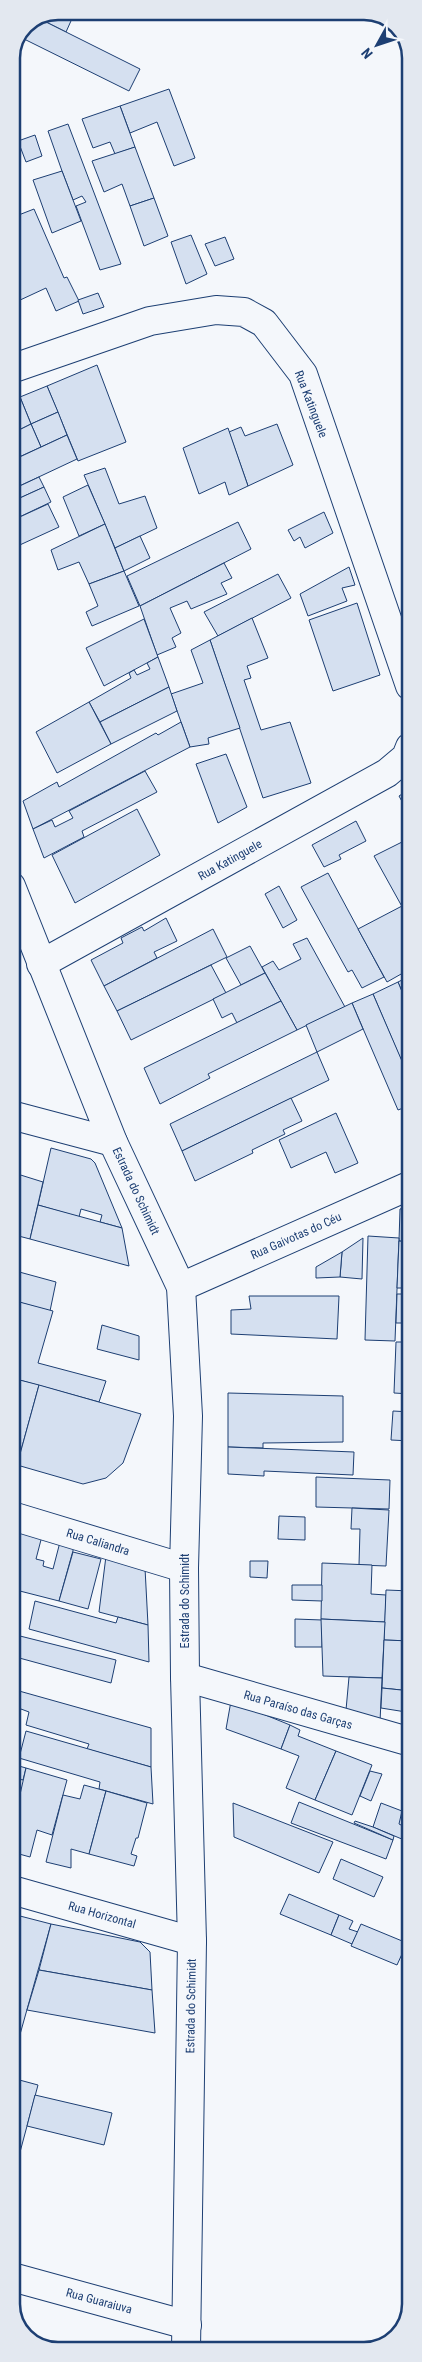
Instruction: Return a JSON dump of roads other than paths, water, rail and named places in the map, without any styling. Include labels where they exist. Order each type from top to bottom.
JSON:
[{"type":"street","name":"Rua Katinguele","points":[[20,366],[160,320],[216,310],[244,312],[264,323],[303,374],[402,663]]},
{"type":"street","name":"Rua Katinguele","points":[[41,964],[387,773],[402,760]]},
{"type":"street","name":"Estrada do Schimidt","points":[[20,909],[113,1142],[181,1288],[188,1416],[184,1568],[192,1941],[186,2338]]},
{"type":"street","points":[[20,1118],[113,1142]]},
{"type":"street","name":"Rua Gaivotas do Céu","points":[[181,1288],[402,1189]]},
{"type":"street","name":"Rua Caliandra","points":[[20,1518],[184,1568]]},
{"type":"street","name":"Rua Paraíso das Garças","points":[[185,1677],[402,1739]]},
{"type":"street","name":"Rua Horizontal","points":[[20,1892],[192,1941]]},
{"type":"street","name":"Rua Guaraiuva","points":[[20,2280],[186,2338]]}]
